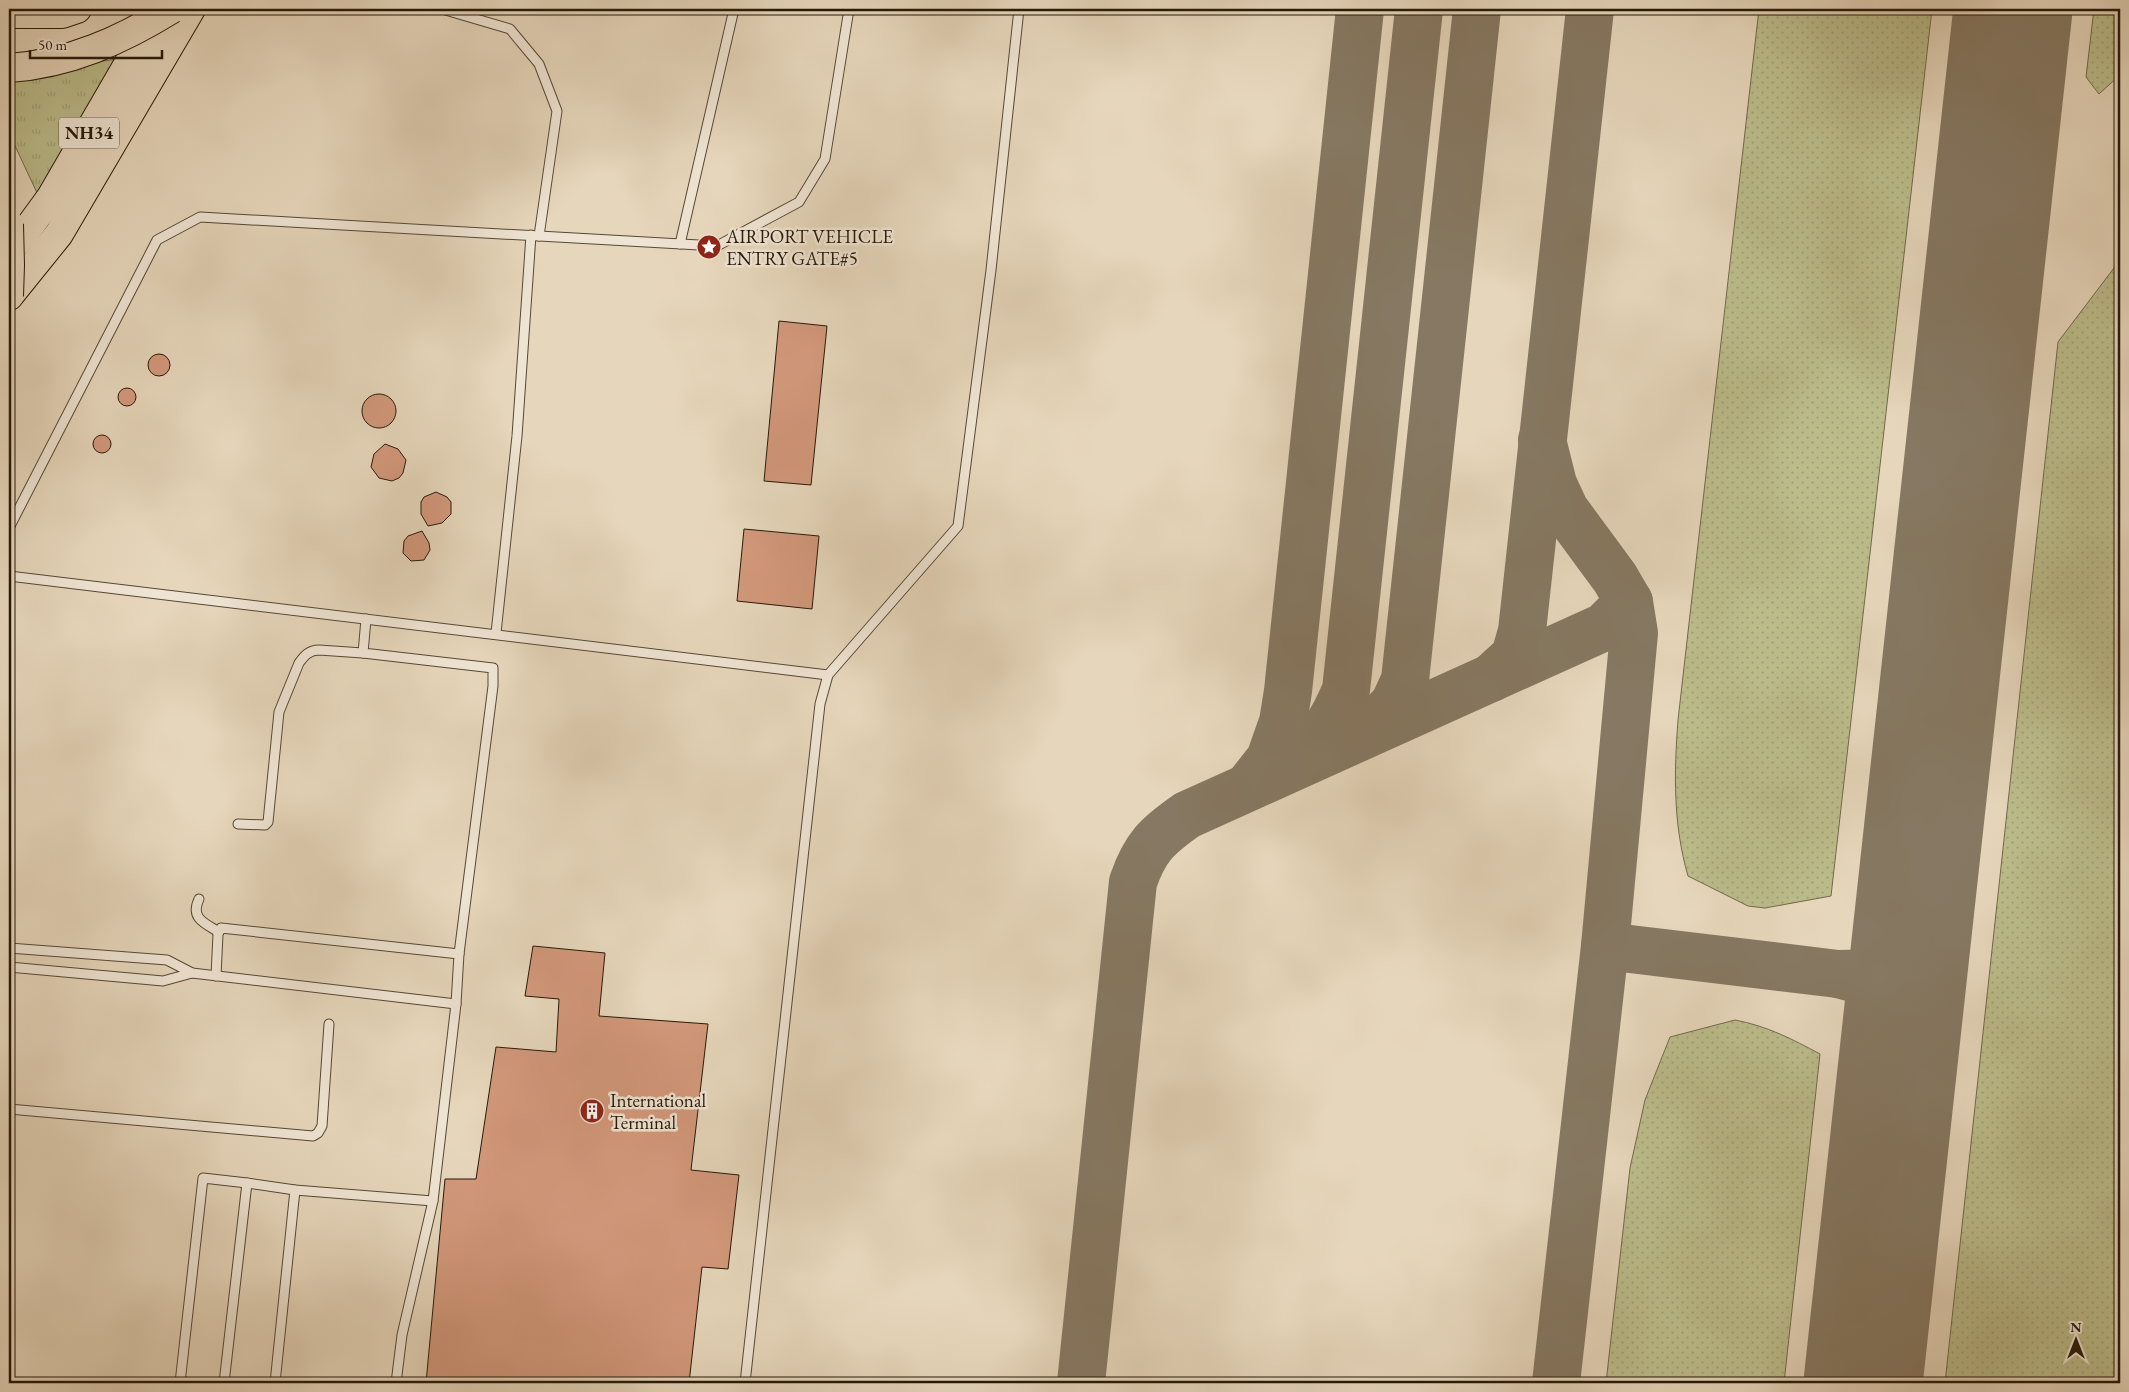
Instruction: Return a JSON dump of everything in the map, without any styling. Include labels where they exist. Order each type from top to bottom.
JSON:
[{"type":"main road","points":[[9,14],[62,14],[77,9]]},
{"type":"main road","name":"NH34","points":[[9,251],[51,198],[160,9]]},
{"type":"main road","points":[[9,68],[46,62],[94,49],[134,32],[172,9]]},
{"type":"main road","points":[[9,296],[59,234],[191,9]]},
{"type":"main road","points":[[9,224],[9,296]]},
{"type":"lane","points":[[442,9],[510,30],[539,64],[558,111],[535,236],[517,436],[496,633]]},
{"type":"lane","points":[[680,244],[734,9]]},
{"type":"lane","points":[[9,528],[157,240],[200,217],[718,246],[799,202],[825,159],[849,9]]},
{"type":"lane","points":[[745,1383],[820,704],[828,674],[958,526],[991,270],[1020,9]]},
{"type":"lane","points":[[9,576],[828,674]]},
{"type":"lane","points":[[363,653],[366,619]]},
{"type":"lane","points":[[238,824],[266,825],[268,822],[279,712],[299,663],[304,656],[314,650],[363,653],[493,668],[493,686],[460,954],[433,1201],[402,1335],[396,1383]]},
{"type":"lane","points":[[199,899],[196,906],[196,914],[219,932]]},
{"type":"lane","points":[[216,976],[219,932],[221,928],[460,954]]},
{"type":"lane","points":[[9,961],[9,948],[167,960],[192,973],[456,1004]]},
{"type":"lane","points":[[9,967],[163,981],[192,973]]},
{"type":"lane","points":[[9,1109],[313,1136],[318,1133],[322,1126],[329,1024]]},
{"type":"lane","points":[[180,1383],[203,1178],[295,1190],[433,1201]]},
{"type":"lane","points":[[224,1383],[247,1183]]},
{"type":"lane","points":[[275,1383],[295,1190]]},
{"type":"green space","points":[[1759,9],[1932,9],[1831,896],[1765,908],[1748,906],[1688,876],[1677,818],[1675,779],[1678,720]]},
{"type":"green space","points":[[2094,9],[2120,9],[2120,75],[2099,94],[2086,77]]},
{"type":"green space","points":[[124,58],[38,195],[9,133],[9,75]]},
{"type":"green space","points":[[2120,260],[2120,1383],[1945,1383],[2058,342]]},
{"type":"green space","points":[[1735,1020],[1769,1029],[1820,1054],[1784,1383],[1606,1383],[1630,1168],[1645,1100],[1670,1037]]},
{"type":"building","points":[[779,321],[827,326],[811,485],[764,481]]},
{"type":"building","points":[[159,354],[167,357],[170,365],[167,373],[159,376],[151,373],[148,365],[151,357]]},
{"type":"building","points":[[127,388],[133,391],[136,397],[133,403],[127,406],[121,403],[118,397],[121,391]]},
{"type":"building","points":[[379,394],[391,399],[396,411],[391,423],[379,428],[367,423],[362,411],[367,399]]},
{"type":"building","points":[[102,435],[108,438],[111,444],[108,450],[102,453],[96,450],[93,444],[96,438]]},
{"type":"building","points":[[385,444],[398,449],[406,460],[403,473],[399,478],[392,481],[379,478],[371,467],[374,454]]},
{"type":"building","points":[[436,492],[447,497],[451,502],[451,514],[442,523],[428,526],[421,514],[421,502],[424,497]]},
{"type":"building","points":[[744,529],[819,536],[812,609],[737,601]]},
{"type":"building","points":[[422,531],[429,543],[430,550],[424,560],[411,561],[403,553],[404,541],[408,536]]},
{"type":"building","name":"International Terminal","points":[[533,946],[605,953],[599,1016],[708,1024],[691,1170],[739,1175],[728,1269],[702,1267],[689,1383],[426,1383],[445,1179],[476,1179],[496,1047],[556,1052],[559,999],[525,996]]},
{"type":"taxiway","points":[[1248,787],[1270,759],[1283,722],[1288,691],[1360,9]]},
{"type":"taxiway","points":[[1296,761],[1312,747],[1326,729],[1346,690],[1419,9]]},
{"type":"taxiway","points":[[1366,733],[1394,704],[1405,680],[1477,9]]},
{"type":"taxiway","points":[[1491,678],[1515,656],[1522,631],[1590,9]]},
{"type":"taxiway","points":[[1542,440],[1553,484],[1565,510],[1615,578],[1629,602],[1634,633],[1605,946],[1556,1383]]},
{"type":"taxiway","points":[[1081,1383],[1133,882],[1147,851],[1160,836],[1187,815],[1604,627],[1629,602]]},
{"type":"taxiway","points":[[1605,946],[1838,974],[1857,974],[1885,968],[1900,959],[1909,945],[1913,924]]},
{"type":"taxiway","points":[[1838,974],[1867,982],[1886,993],[1893,1001],[1897,1012],[1900,1042]]},
{"type":"runway","points":[[1863,1383],[2013,9]]},
{"type":"place","name":"AIRPORT VEHICLE ENTRY GATE#5","points":[[709,247]]},
{"type":"place","name":"International Terminal","points":[[592,1111]]}]
